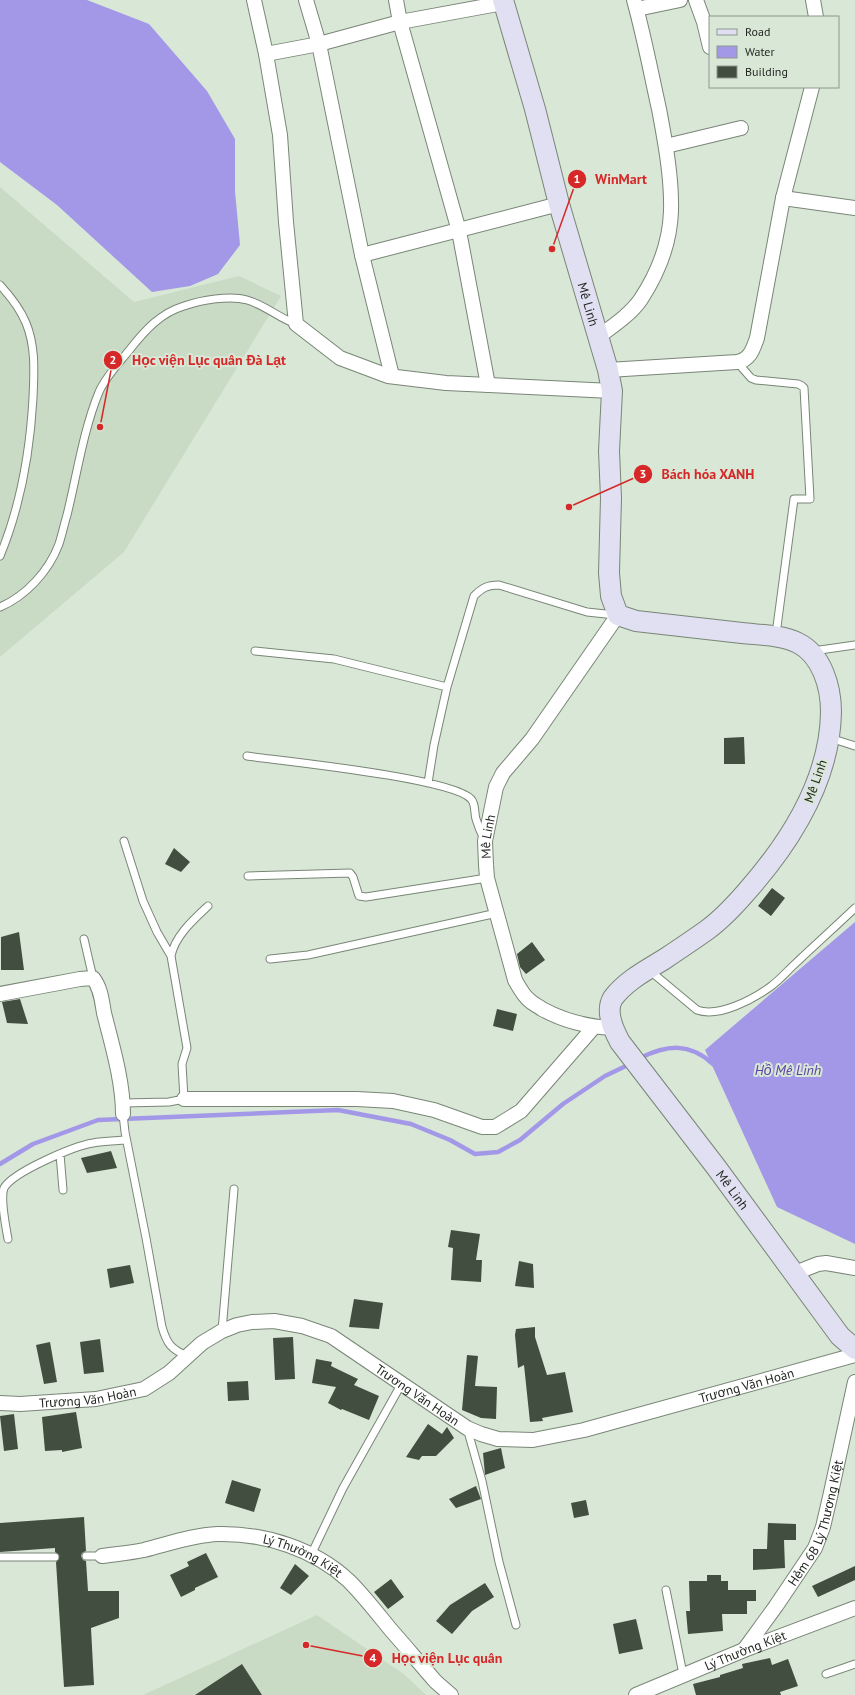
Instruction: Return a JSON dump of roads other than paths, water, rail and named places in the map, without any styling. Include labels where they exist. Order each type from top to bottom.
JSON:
[{"type":"street","points":[[254,0],[266,54],[280,135],[286,222],[296,324],[340,358],[366,369],[392,376],[446,383],[612,391]]},
{"type":"street","points":[[306,0],[319,44],[362,255],[392,376]]},
{"type":"street","points":[[396,0],[400,22],[460,231],[488,385]]},
{"type":"street","points":[[598,337],[620,321],[640,300],[656,273],[663,255],[669,231],[671,210],[666,146],[648,52],[636,5],[680,0]]},
{"type":"street","points":[[696,0],[704,22],[709,43]]},
{"type":"street","points":[[813,0],[816,16]]},
{"type":"street","points":[[266,54],[319,44],[400,22],[503,2]]},
{"type":"street","name":"Mê Linh","points":[[503,2],[534,109],[559,204],[608,370],[612,391],[609,451],[611,498],[609,573],[611,596],[618,615]]},
{"type":"street","points":[[608,370],[737,362],[745,361],[749,356],[757,338],[784,198],[812,88]]},
{"type":"street","points":[[666,146],[741,128]]},
{"type":"street","points":[[784,198],[855,208]]},
{"type":"street","points":[[362,255],[460,231],[559,204]]},
{"type":"street","name":"Mê Linh","points":[[609,1033],[612,1000],[623,986],[710,928],[737,902],[758,878],[787,840],[808,804],[822,764],[830,728],[831,704],[826,678],[819,663],[798,643],[776,636],[636,621],[618,615]]},
{"type":"street","name":"Mê Linh","points":[[618,615],[532,739],[503,773],[496,788],[485,841],[488,878],[515,980],[530,1002],[551,1014],[609,1033],[654,1087],[795,1273],[840,1336],[855,1349]]},
{"type":"street","points":[[0,994],[80,979],[93,978],[98,988],[110,1039],[123,1108]]},
{"type":"street","points":[[184,1099],[357,1099],[393,1102],[434,1110],[482,1127],[495,1127],[521,1111],[609,1033]]},
{"type":"street","points":[[795,1273],[818,1264],[826,1263],[855,1268]]},
{"type":"street","name":"Trương Văn Hoàn","points":[[0,1403],[20,1404],[96,1399],[144,1389],[157,1382],[202,1343],[222,1331],[237,1325],[252,1322],[274,1321],[316,1330],[348,1346],[467,1428],[498,1439],[533,1440],[584,1430],[855,1354]]},
{"type":"street","name":"Hẻm 6B Lý Thương Kiệt","points":[[744,1650],[815,1548],[823,1527],[855,1382]]},
{"type":"street","name":"Lý Thường Kiệt","points":[[102,1556],[142,1550],[198,1536],[218,1534],[241,1535],[267,1539],[291,1546],[311,1555],[331,1567],[349,1581],[436,1682],[451,1695]]},
{"type":"street","name":"Lý Thường Kiệt","points":[[636,1695],[683,1674],[855,1608]]},
{"type":"lane","points":[[0,285],[11,297],[26,323],[31,340],[34,366],[28,456],[22,485],[0,556]]},
{"type":"lane","points":[[0,607],[19,596],[34,583],[48,564],[59,545],[87,431],[99,391],[107,378],[143,333],[160,317],[177,308],[207,300],[234,298],[247,300],[296,324]]},
{"type":"lane","points":[[737,362],[751,378],[756,380],[798,384],[804,388],[810,499],[794,499],[776,636]]},
{"type":"lane","points":[[428,783],[434,744],[447,687],[474,596],[481,589],[490,585],[499,585],[587,612],[618,615]]},
{"type":"lane","points":[[809,652],[855,645]]},
{"type":"lane","points":[[256,651],[340,660],[447,687]]},
{"type":"lane","points":[[828,738],[855,746]]},
{"type":"lane","points":[[247,756],[332,767],[428,783],[463,793],[471,799],[474,804],[477,822],[485,841]]},
{"type":"lane","points":[[124,841],[143,901],[157,932],[171,956],[187,1048],[182,1064],[184,1099],[123,1108],[126,1140],[162,1327],[166,1341],[170,1346],[176,1351],[187,1356]]},
{"type":"lane","points":[[248,876],[350,873],[353,877],[359,896],[488,878]]},
{"type":"lane","points":[[171,956],[178,938],[208,906]]},
{"type":"lane","points":[[648,969],[697,1010],[704,1013],[712,1013],[724,1010],[748,1000],[771,986],[855,908]]},
{"type":"lane","points":[[270,959],[308,955],[497,913]]},
{"type":"lane","points":[[84,939],[93,978]]},
{"type":"lane","points":[[8,1240],[2,1196],[4,1188],[9,1182],[28,1169],[68,1150],[92,1143],[126,1140]]},
{"type":"lane","points":[[60,1154],[63,1190]]},
{"type":"lane","points":[[222,1331],[234,1189]]},
{"type":"lane","points":[[311,1555],[343,1488],[402,1383]]},
{"type":"lane","points":[[467,1428],[482,1481],[516,1625]]},
{"type":"lane","points":[[86,1556],[102,1556]]},
{"type":"lane","points":[[0,1558],[56,1557]]},
{"type":"lane","points":[[666,1590],[683,1674]]},
{"type":"lane","points":[[826,1674],[855,1664]]},
{"type":"water","points":[[0,0],[87,0],[149,24],[207,91],[235,139],[235,191],[240,245],[218,274],[190,286],[152,292],[57,205],[0,162]]},
{"type":"water","name":"Hồ Mê Linh","points":[[855,922],[855,1244],[777,1207],[705,1050]]},
{"type":"waterway","points":[[640,1058],[659,1050],[678,1048],[695,1052],[713,1064]]},
{"type":"waterway","points":[[0,1164],[33,1144],[98,1120],[338,1110],[411,1124],[450,1140],[475,1154],[498,1152],[520,1140],[563,1104],[605,1076],[630,1064]]},
{"type":"place","name":"WinMart","points":[[552,249]]},
{"type":"place","name":"Học viện Lục quân Đà Lạt","points":[[100,427]]},
{"type":"place","name":"Bách hóa XANH","points":[[569,507]]},
{"type":"place","name":"Học viện Lục quân","points":[[306,1645]]}]
